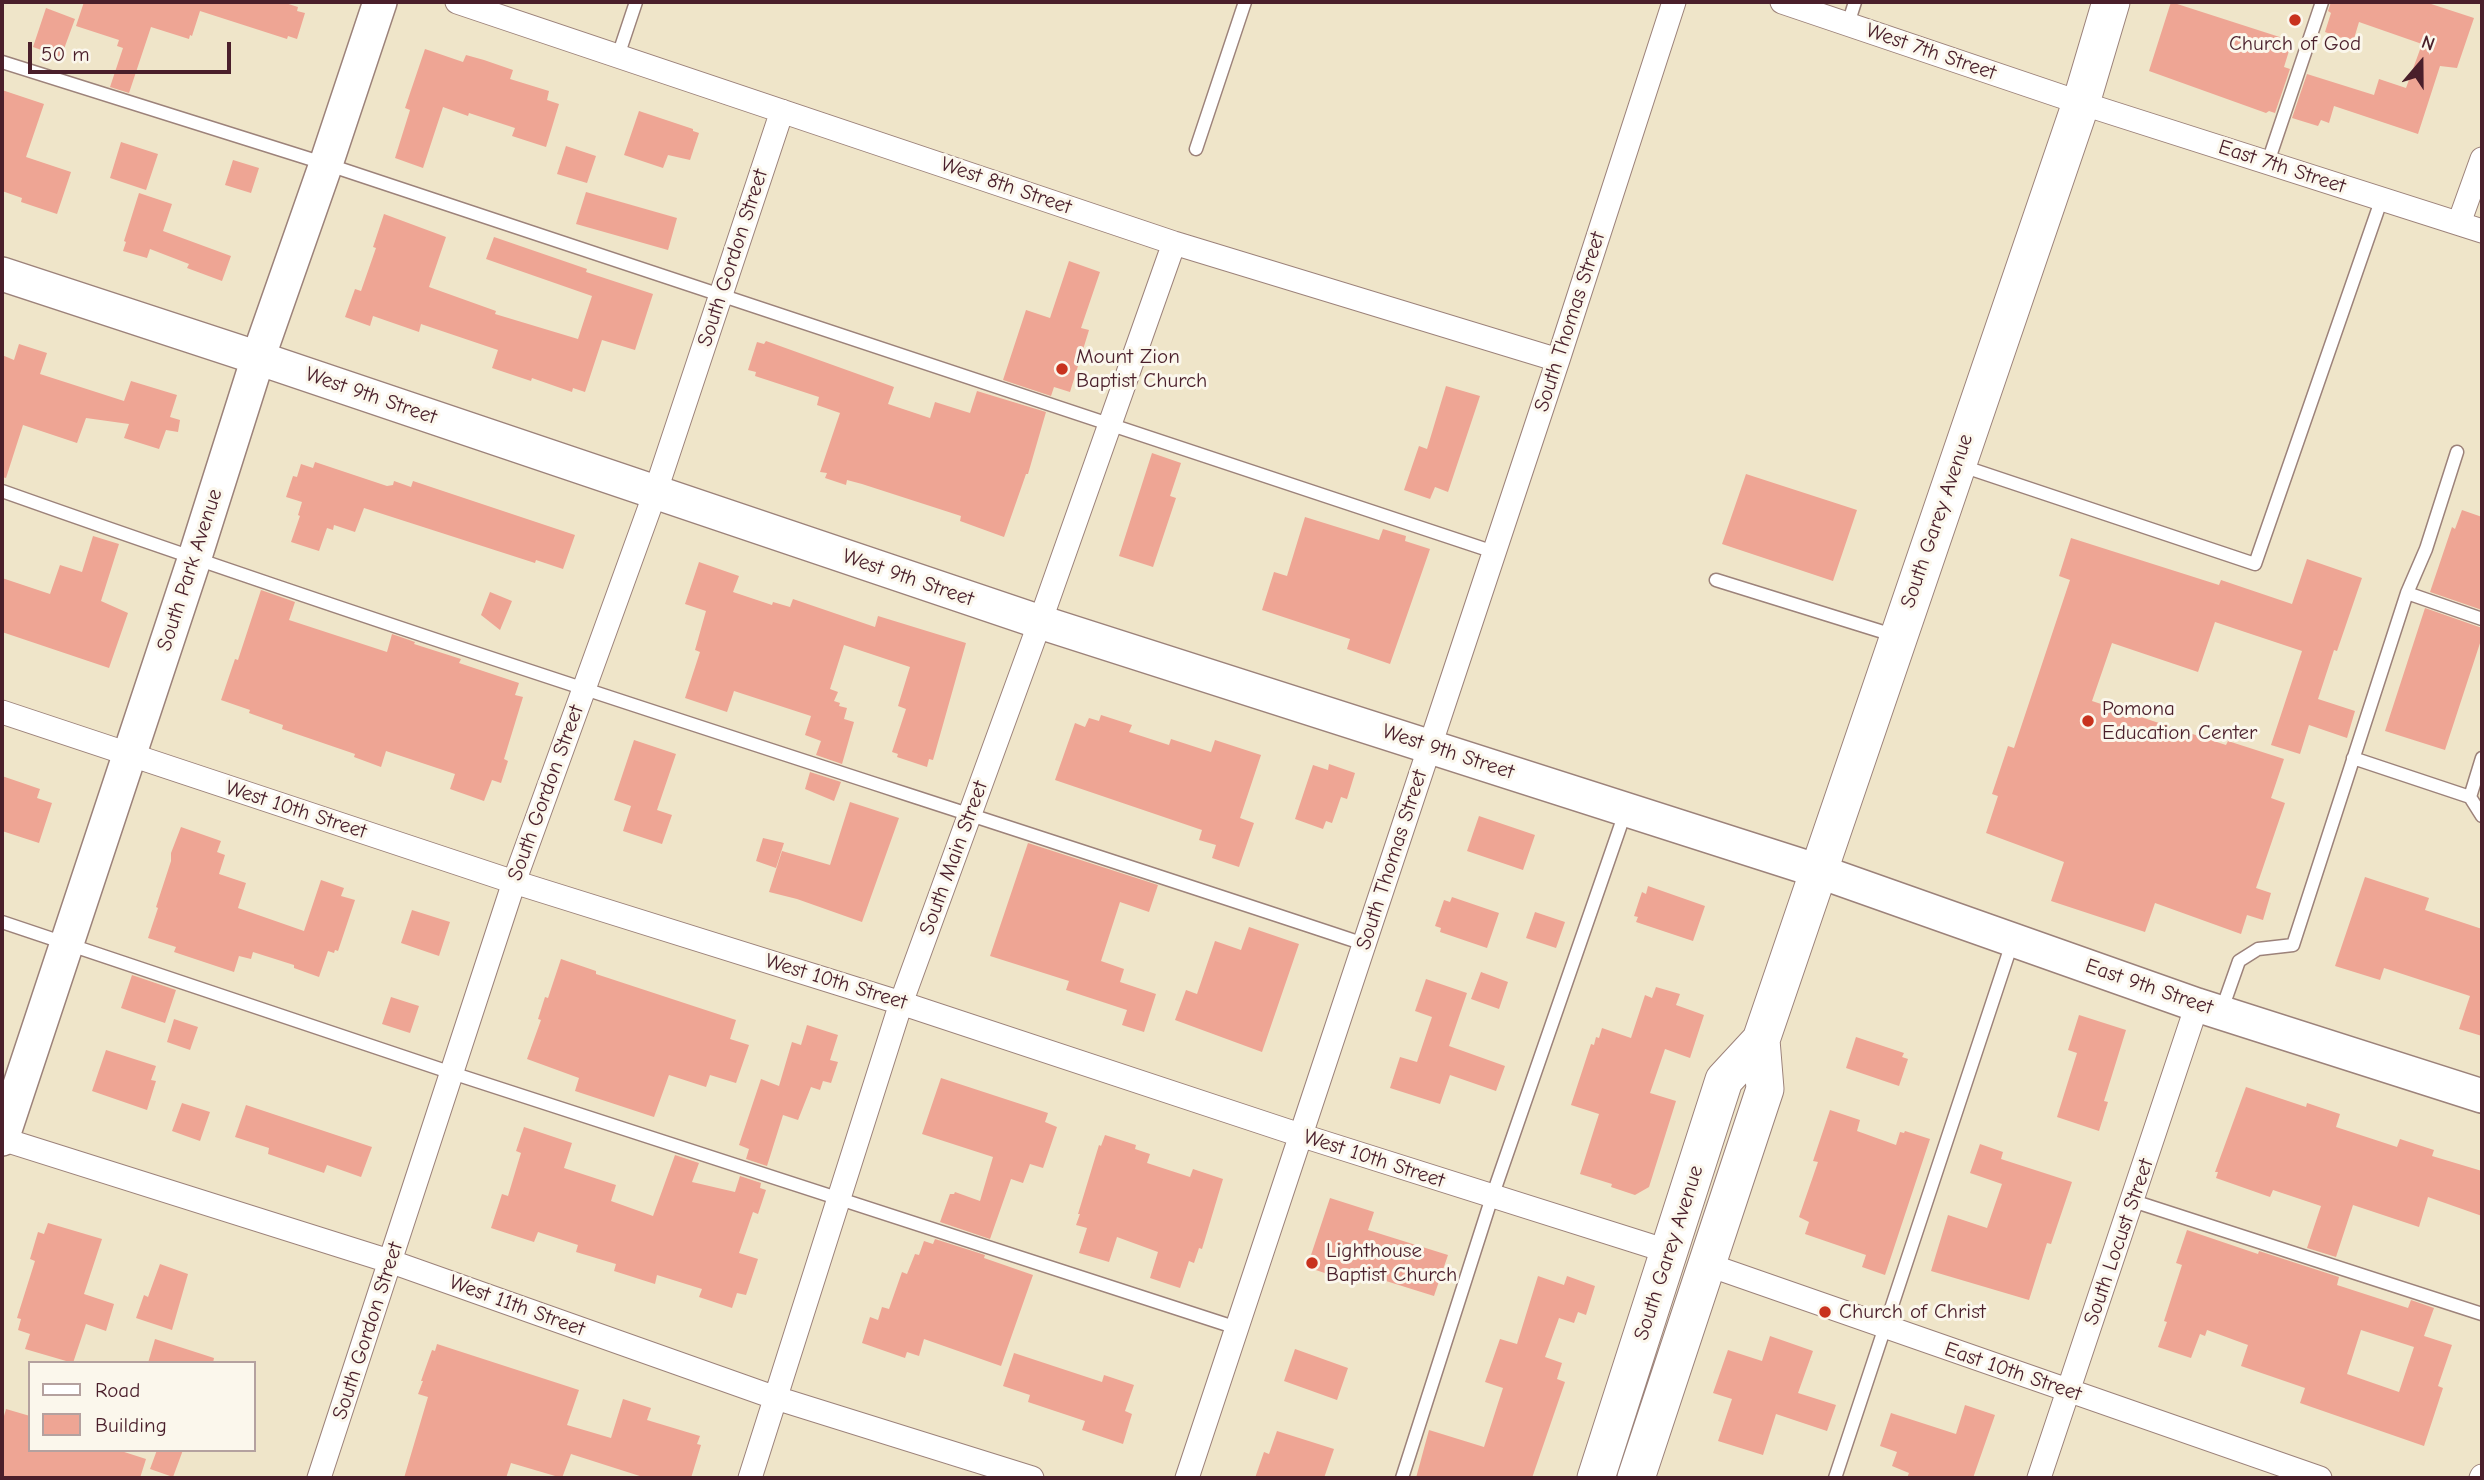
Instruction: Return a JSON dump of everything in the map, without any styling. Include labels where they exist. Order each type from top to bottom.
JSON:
[{"type":"main road","name":"South Garey Avenue","points":[[1636,1478],[1765,1088],[1761,1040],[2081,103],[2111,2]]},
{"type":"main road","name":"South Garey Avenue","points":[[1596,1478],[1724,1080],[1761,1040]]},
{"type":"street","name":"South Park Avenue","points":[[2,1139],[194,560],[258,358],[380,2]]},
{"type":"street","name":"West 8th Street","points":[[457,2],[1174,243],[1558,360]]},
{"type":"street","name":"South Thomas Street","points":[[1187,1478],[1674,2]]},
{"type":"street","name":"West 7th Street","points":[[1782,2],[2081,103]]},
{"type":"street","name":"East 7th Street","points":[[2081,103],[2482,231]]},
{"type":"street","name":"South Gordon Street","points":[[319,1478],[392,1262],[514,882],[655,493],[782,111]]},
{"type":"street","points":[[2459,223],[2482,159]]},
{"type":"street","name":"South Main Street","points":[[750,1478],[901,1003],[1174,243]]},
{"type":"street","name":"West 9th Street","points":[[2,274],[1040,622],[1818,871]]},
{"type":"street","name":"West 10th Street","points":[[2,712],[514,882],[901,1003],[1300,1135],[1670,1252]]},
{"type":"street","name":"East 9th Street","points":[[1818,871],[2209,1009],[2482,1096]]},
{"type":"street","name":"South Locust Street","points":[[2039,1478],[2133,1201],[2209,1009]]},
{"type":"street","name":"West 11th Street","points":[[2,1139],[392,1262],[977,1470],[1032,1478]]},
{"type":"street","name":"East 10th Street","points":[[1706,1264],[2319,1478]]},
{"type":"lane","points":[[618,55],[636,2]]},
{"type":"lane","points":[[1196,149],[1245,2]]},
{"type":"lane","points":[[1848,24],[1854,2]]},
{"type":"lane","points":[[2268,162],[2322,2]]},
{"type":"lane","points":[[2,62],[326,164],[1494,552]]},
{"type":"lane","points":[[1956,465],[2255,564],[2382,198]]},
{"type":"lane","points":[[2209,1009],[2239,961],[2258,949],[2293,945],[2407,593],[2426,549],[2457,452]]},
{"type":"lane","points":[[2,491],[194,560],[1364,944]]},
{"type":"lane","points":[[1717,580],[1898,637]]},
{"type":"lane","points":[[2407,593],[2482,619]]},
{"type":"lane","points":[[2353,758],[2470,797],[2482,816]]},
{"type":"lane","points":[[2470,797],[2482,758]]},
{"type":"lane","points":[[1402,1478],[1492,1196],[1626,810]]},
{"type":"lane","points":[[2,922],[452,1073],[1237,1328]]},
{"type":"lane","points":[[1835,1478],[2013,940]]},
{"type":"lane","points":[[2133,1201],[2482,1314]]},
{"type":"building","points":[[84,2],[282,2],[298,7],[297,11],[305,13],[297,39],[288,36],[287,39],[200,11],[189,39],[151,27],[129,93],[110,87],[123,48],[117,46],[119,40],[76,26]]},
{"type":"building","points":[[2171,2],[2292,41],[2284,67],[2290,69],[2275,113],[2266,113],[2149,71]]},
{"type":"building","points":[[2331,2],[2425,2],[2474,18],[2457,68],[2440,66],[2418,134],[2334,106],[2329,123],[2321,120],[2318,126],[2292,118],[2307,74],[2374,95],[2379,79],[2406,88],[2422,44],[2359,22],[2353,42],[2325,32],[2331,13],[2328,11]]},
{"type":"building","points":[[46,8],[75,19],[61,57],[33,47]]},
{"type":"building","points":[[425,49],[463,62],[466,55],[484,60],[513,70],[510,79],[549,91],[547,100],[559,104],[546,147],[512,136],[515,128],[443,107],[423,168],[395,158],[410,110],[405,108]]},
{"type":"building","points":[[2,90],[44,104],[26,157],[71,172],[57,214],[21,202],[22,198],[2,191]]},
{"type":"building","points":[[639,111],[699,133],[690,160],[668,155],[663,168],[624,155]]},
{"type":"building","points":[[121,142],[158,154],[146,190],[110,178]]},
{"type":"building","points":[[566,146],[596,156],[587,183],[557,174]]},
{"type":"building","points":[[233,160],[259,168],[251,193],[225,185]]},
{"type":"building","points":[[586,192],[677,218],[668,250],[576,224]]},
{"type":"building","points":[[139,193],[172,204],[163,231],[231,256],[222,281],[187,268],[189,264],[150,249],[147,258],[123,251]]},
{"type":"building","points":[[384,214],[446,237],[429,287],[496,311],[495,314],[578,339],[592,296],[486,259],[494,237],[653,294],[635,350],[602,340],[585,392],[573,388],[572,392],[492,368],[498,350],[421,324],[419,332],[373,316],[370,326],[345,317],[355,289],[361,291]]},
{"type":"building","points":[[1069,261],[1100,272],[1081,328],[1089,330],[1070,392],[1054,387],[1051,396],[1003,380],[1026,310],[1050,318]]},
{"type":"building","points":[[766,341],[894,387],[888,404],[930,418],[935,402],[970,413],[977,391],[1046,412],[1028,474],[1004,537],[960,521],[961,516],[862,484],[847,480],[846,485],[825,478],[827,473],[820,472],[840,413],[817,405],[819,397],[755,376],[756,372],[748,370],[757,342],[764,344]]},
{"type":"building","points":[[19,344],[47,353],[40,374],[124,401],[131,381],[177,395],[170,417],[180,420],[178,432],[166,430],[159,449],[124,438],[129,424],[86,418],[77,443],[23,425],[6,478],[2,477],[2,355],[14,360]]},
{"type":"building","points":[[1446,386],[1480,396],[1448,492],[1435,487],[1430,499],[1404,490],[1419,446],[1427,449]]},
{"type":"building","points":[[1152,453],[1181,463],[1170,496],[1176,498],[1153,567],[1119,556]]},
{"type":"building","points":[[315,462],[387,486],[393,485],[394,481],[411,487],[413,481],[575,535],[563,569],[536,560],[535,563],[364,508],[355,532],[334,525],[333,530],[327,528],[319,551],[291,542],[302,502],[286,497],[293,476],[297,477],[301,464],[313,468]]},
{"type":"building","points":[[1746,474],[1857,510],[1833,581],[1722,544]]},
{"type":"building","points":[[2462,510],[2482,517],[2482,610],[2430,592],[2452,527],[2455,529]]},
{"type":"building","points":[[1305,517],[1379,540],[1383,529],[1406,536],[1405,541],[1430,549],[1390,664],[1347,649],[1350,639],[1262,610],[1274,572],[1287,576]]},
{"type":"building","points":[[93,536],[119,544],[101,601],[128,613],[109,668],[2,632],[2,578],[50,594],[60,565],[82,572]]},
{"type":"building","name":"Pomona Education Center","points":[[2071,538],[2219,585],[2221,580],[2292,604],[2307,559],[2362,578],[2318,699],[2355,711],[2347,738],[2309,725],[2300,754],[2271,745],[2302,651],[2215,622],[2198,672],[2112,643],[2092,701],[2226,745],[2228,741],[2284,759],[2271,798],[2285,803],[2256,888],[2271,893],[2263,920],[2247,915],[2241,934],[2155,903],[2145,932],[2051,901],[2064,862],[1986,833],[1998,796],[1992,794],[2008,746],[2014,748],[2070,580],[2059,576]]},
{"type":"building","points":[[699,562],[739,576],[733,592],[772,605],[773,602],[790,607],[793,599],[875,627],[878,616],[966,643],[933,760],[929,759],[927,767],[897,757],[898,754],[892,752],[906,709],[898,706],[910,667],[844,645],[830,689],[838,692],[834,701],[847,708],[844,719],[854,722],[842,764],[816,755],[821,741],[805,735],[811,716],[734,691],[727,712],[685,698],[700,652],[695,650],[706,611],[685,604]]},
{"type":"building","points":[[261,590],[295,602],[289,620],[387,652],[392,634],[461,659],[459,663],[519,683],[515,695],[523,697],[504,759],[508,761],[501,783],[492,780],[484,801],[450,789],[455,774],[386,751],[381,767],[354,757],[355,754],[282,729],[283,725],[221,700],[235,659],[238,660]]},
{"type":"building","points":[[490,592],[512,601],[500,630],[481,615]]},
{"type":"building","points":[[2425,608],[2482,628],[2482,637],[2445,750],[2385,731]]},
{"type":"building","points":[[1101,715],[1132,725],[1129,732],[1169,745],[1171,739],[1211,752],[1215,740],[1261,755],[1240,818],[1254,823],[1239,867],[1212,858],[1216,845],[1199,840],[1202,830],[1055,780],[1075,723],[1085,727],[1089,718],[1099,721]]},
{"type":"building","points":[[634,740],[676,754],[657,810],[672,815],[662,844],[623,831],[631,806],[614,800]]},
{"type":"building","points":[[1329,764],[1355,773],[1347,799],[1341,797],[1332,823],[1326,821],[1323,829],[1295,819],[1313,765],[1328,770]]},
{"type":"building","points":[[810,772],[841,782],[834,801],[805,789]]},
{"type":"building","points":[[2,776],[40,789],[37,798],[52,803],[39,843],[2,831]]},
{"type":"building","points":[[850,802],[899,818],[862,922],[769,892],[782,851],[830,865]]},
{"type":"building","points":[[1479,816],[1535,835],[1523,870],[1467,851]]},
{"type":"building","points":[[181,827],[221,841],[217,852],[225,855],[219,874],[246,883],[238,908],[304,931],[321,880],[344,888],[341,896],[355,900],[338,951],[328,951],[319,977],[294,968],[294,965],[253,952],[251,959],[239,956],[234,972],[174,952],[176,947],[148,938],[171,853]]},
{"type":"building","points":[[763,838],[784,843],[776,868],[756,861]]},
{"type":"building","points":[[1028,843],[1158,885],[1149,912],[1120,902],[1101,961],[1124,969],[1120,982],[1156,994],[1144,1032],[1122,1025],[1127,1010],[1066,990],[1069,981],[990,956]]},
{"type":"building","points":[[2365,877],[2429,898],[2425,910],[2482,929],[2482,1036],[2459,1029],[2470,996],[2384,968],[2380,980],[2335,966]]},
{"type":"building","points":[[1648,886],[1705,906],[1693,941],[1636,922],[1638,917],[1634,916],[1642,892],[1646,894]]},
{"type":"building","points":[[1452,897],[1499,913],[1487,948],[1440,932],[1441,928],[1435,926],[1444,900],[1450,902]]},
{"type":"building","points":[[412,910],[450,922],[439,956],[401,943]]},
{"type":"building","points":[[1535,912],[1565,922],[1556,948],[1526,938]]},
{"type":"building","points":[[1249,927],[1299,944],[1262,1052],[1175,1020],[1186,990],[1197,994],[1215,941],[1241,950]]},
{"type":"building","points":[[561,959],[596,971],[596,974],[736,1020],[730,1039],[749,1045],[736,1083],[710,1075],[706,1087],[669,1075],[654,1117],[575,1091],[579,1078],[527,1059],[541,1020],[538,1019],[545,997],[548,998]]},
{"type":"building","points":[[1481,972],[1508,982],[1499,1009],[1471,999]]},
{"type":"building","points":[[132,975],[176,990],[165,1023],[121,1008]]},
{"type":"building","points":[[1426,979],[1467,993],[1449,1046],[1505,1066],[1496,1091],[1450,1075],[1440,1104],[1390,1088],[1400,1057],[1417,1062],[1432,1017],[1415,1011]]},
{"type":"building","points":[[1656,987],[1680,994],[1676,1005],[1704,1015],[1690,1058],[1665,1049],[1650,1093],[1676,1101],[1649,1187],[1635,1195],[1580,1174],[1599,1114],[1571,1105],[1591,1044],[1594,1045],[1596,1037],[1599,1038],[1602,1028],[1631,1038],[1645,995],[1652,998]]},
{"type":"building","points":[[391,997],[419,1006],[410,1033],[382,1024]]},
{"type":"building","points":[[2079,1015],[2126,1030],[2104,1101],[2108,1102],[2099,1131],[2057,1117],[2077,1053],[2068,1050]]},
{"type":"building","points":[[174,1019],[198,1027],[190,1050],[167,1042]]},
{"type":"building","points":[[807,1025],[838,1035],[830,1060],[838,1062],[831,1083],[823,1081],[820,1090],[811,1087],[798,1120],[783,1115],[767,1166],[746,1159],[749,1149],[739,1145],[761,1079],[779,1086],[792,1042],[801,1045]]},
{"type":"building","points":[[1856,1037],[1904,1053],[1902,1057],[1908,1059],[1899,1086],[1846,1068]]},
{"type":"building","points":[[106,1050],[156,1066],[151,1080],[156,1081],[147,1110],[92,1091]]},
{"type":"building","points":[[941,1078],[1048,1113],[1045,1122],[1057,1127],[1043,1168],[1030,1164],[1023,1183],[1011,1179],[990,1239],[940,1222],[950,1194],[955,1192],[980,1201],[993,1157],[922,1134]]},
{"type":"building","points":[[2246,1087],[2306,1107],[2307,1103],[2340,1114],[2336,1127],[2397,1147],[2400,1139],[2434,1150],[2432,1156],[2482,1171],[2482,1216],[2428,1197],[2419,1227],[2353,1205],[2336,1257],[2307,1248],[2321,1206],[2273,1190],[2270,1197],[2216,1178],[2218,1172],[2215,1172]]},
{"type":"building","points":[[182,1103],[210,1112],[200,1141],[172,1131]]},
{"type":"building","points":[[246,1105],[372,1147],[361,1177],[327,1165],[324,1173],[268,1154],[269,1148],[235,1137]]},
{"type":"building","points":[[1830,1110],[1860,1120],[1857,1131],[1896,1145],[1900,1132],[1905,1131],[1930,1139],[1885,1275],[1862,1267],[1866,1255],[1805,1234],[1809,1222],[1799,1217],[1818,1162],[1813,1161]]},
{"type":"building","points":[[524,1127],[572,1143],[564,1168],[616,1185],[611,1201],[653,1216],[675,1155],[699,1163],[692,1182],[735,1192],[740,1176],[761,1183],[760,1188],[766,1190],[758,1214],[753,1212],[739,1253],[758,1259],[746,1295],[737,1293],[732,1308],[699,1297],[702,1289],[657,1275],[655,1284],[614,1271],[616,1264],[576,1252],[578,1245],[538,1232],[534,1242],[491,1228],[502,1194],[508,1196],[521,1153],[516,1151]]},
{"type":"building","points":[[1105,1135],[1136,1145],[1135,1149],[1150,1154],[1147,1163],[1190,1177],[1193,1169],[1223,1179],[1202,1249],[1199,1248],[1194,1263],[1189,1261],[1180,1288],[1150,1278],[1158,1252],[1117,1237],[1109,1262],[1079,1253],[1087,1228],[1076,1225],[1078,1214],[1099,1145],[1101,1146]]},
{"type":"building","points":[[1980,1144],[2003,1152],[2001,1159],[2072,1182],[2051,1244],[2047,1243],[2029,1300],[1931,1271],[1948,1215],[1987,1228],[2002,1184],[1970,1173]]},
{"type":"building","points":[[1330,1198],[1374,1212],[1368,1230],[1448,1255],[1434,1296],[1354,1271],[1351,1282],[1307,1267]]},
{"type":"building","points":[[48,1223],[102,1239],[84,1294],[114,1304],[106,1331],[86,1324],[74,1361],[25,1349],[30,1334],[18,1330],[21,1319],[17,1318],[35,1261],[30,1259],[38,1232],[44,1234]]},
{"type":"building","points":[[2187,1230],[2339,1277],[2337,1285],[2408,1308],[2411,1300],[2434,1308],[2424,1336],[2452,1345],[2438,1386],[2443,1388],[2424,1446],[2300,1403],[2305,1388],[2241,1366],[2248,1345],[2207,1330],[2205,1336],[2200,1334],[2191,1358],[2158,1347],[2182,1265],[2176,1263]],"holes":[[[2361,1330],[2414,1347],[2399,1392],[2347,1374]]]},
{"type":"building","points":[[935,1239],[985,1255],[984,1258],[1033,1275],[1001,1366],[924,1339],[919,1356],[907,1352],[905,1358],[862,1343],[870,1317],[878,1320],[882,1307],[889,1309],[902,1272],[907,1274],[924,1241],[933,1244]]},
{"type":"building","points":[[160,1264],[188,1274],[172,1330],[136,1318],[144,1295],[148,1297]]},
{"type":"building","points":[[1538,1276],[1564,1285],[1567,1276],[1595,1286],[1586,1315],[1578,1312],[1574,1323],[1559,1318],[1545,1357],[1562,1363],[1557,1379],[1565,1382],[1532,1478],[1416,1478],[1429,1430],[1484,1447],[1503,1388],[1485,1382],[1500,1339],[1517,1344]]},
{"type":"building","points":[[1770,1336],[1813,1351],[1798,1393],[1836,1405],[1827,1431],[1776,1414],[1763,1455],[1718,1441],[1732,1399],[1713,1393],[1728,1350],[1762,1361]]},
{"type":"building","points":[[155,1339],[214,1358],[213,1361],[149,1361]]},
{"type":"building","points":[[437,1344],[579,1390],[567,1425],[611,1438],[623,1399],[651,1408],[647,1420],[700,1436],[697,1444],[701,1445],[691,1478],[646,1478],[571,1454],[562,1478],[511,1463],[506,1478],[404,1478],[428,1397],[418,1394],[421,1381],[432,1350],[435,1351]]},
{"type":"building","points":[[1295,1349],[1348,1368],[1337,1400],[1284,1381]]},
{"type":"building","points":[[1014,1353],[1102,1382],[1104,1375],[1134,1385],[1125,1411],[1132,1414],[1123,1444],[1082,1430],[1085,1421],[1028,1402],[1030,1395],[1003,1386]]},
{"type":"building","points":[[1965,1405],[1995,1415],[1973,1478],[1907,1478],[1909,1473],[1892,1466],[1897,1452],[1880,1446],[1891,1413],[1956,1434]]},
{"type":"building","points":[[6,1409],[28,1415],[28,1452],[124,1452],[146,1459],[140,1478],[2,1478],[2,1423]]},
{"type":"building","points":[[1277,1431],[1334,1449],[1324,1478],[1255,1478],[1264,1452],[1269,1454]]},
{"type":"building","points":[[156,1452],[182,1452],[173,1477],[150,1469]]},
{"type":"place","name":"Church of God","points":[[2295,20]]},
{"type":"place","name":"Mount Zion Baptist Church","points":[[1062,369]]},
{"type":"place","name":"Pomona Education Center","points":[[2088,721]]},
{"type":"place","name":"Lighthouse Baptist Church","points":[[1312,1263]]},
{"type":"place","name":"Church of Christ","points":[[1825,1312]]}]
